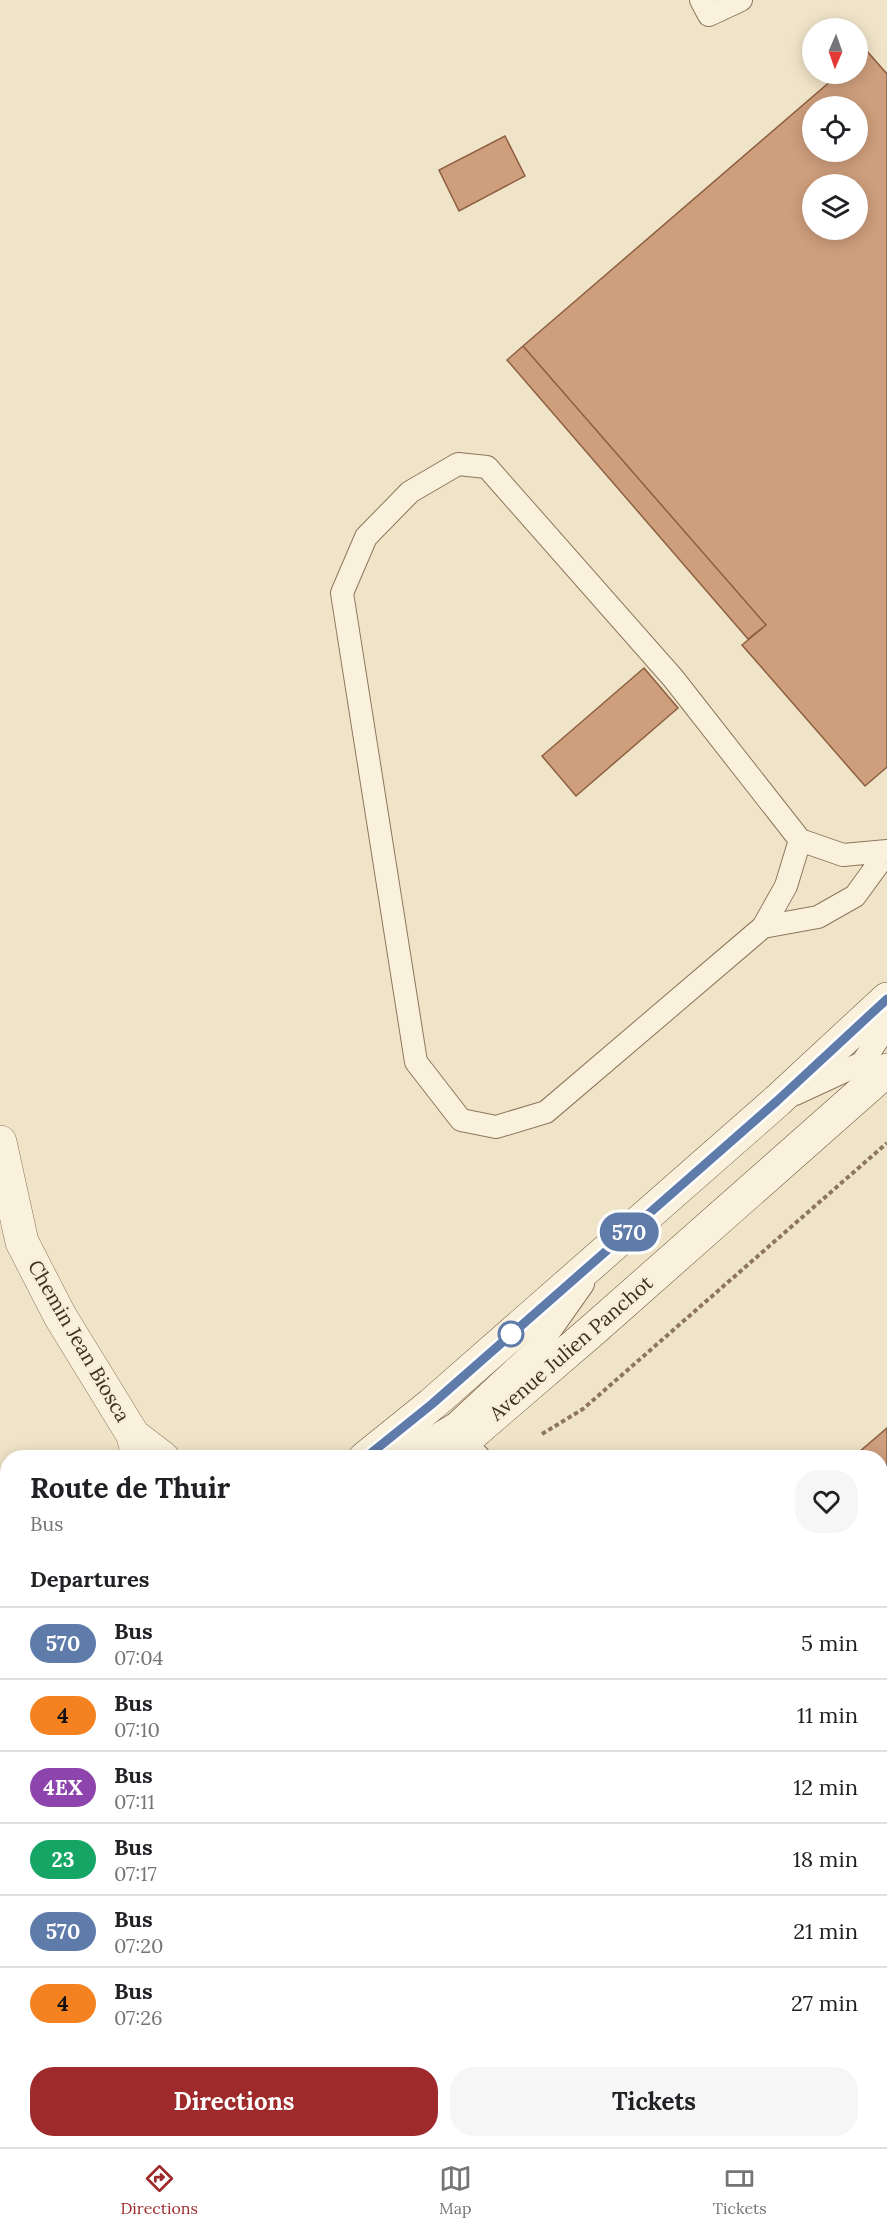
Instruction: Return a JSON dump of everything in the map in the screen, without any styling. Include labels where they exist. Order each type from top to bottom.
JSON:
[{"type":"main road","points":[[375,1450],[432,1404],[605,1253],[777,1101],[887,999]]},
{"type":"main road","name":"Avenue Julien Panchot","points":[[461,1445],[878,1077]]},
{"type":"main road","name":"Chemin Jean Biosca","points":[[0,1142],[22,1242],[60,1316],[136,1446]]},
{"type":"lane","points":[[702,0],[709,15],[741,0]]},
{"type":"lane","points":[[801,840],[786,886],[763,927],[546,1112],[496,1127],[461,1120],[416,1062],[342,594],[366,537],[410,492],[458,464],[487,467],[673,678],[801,840],[843,855],[887,852]]},
{"type":"lane","points":[[763,927],[818,917],[855,896],[887,852]]},
{"type":"lane","points":[[777,1101],[878,1077],[887,1026]]},
{"type":"lane","points":[[437,1450],[461,1445],[540,1345],[605,1253]]},
{"type":"path","points":[[540,1435],[583,1409],[887,1143]]},
{"type":"building","points":[[868,52],[887,74],[887,767],[865,786],[742,645],[766,625],[523,346],[802,106],[802,162],[868,162],[868,96],[813,96],[827,84],[868,84]]},
{"type":"building","points":[[505,136],[525,176],[459,211],[439,170]]},
{"type":"building","points":[[523,346],[766,625],[748,639],[507,360]]},
{"type":"building","points":[[644,668],[678,708],[576,796],[542,756]]},
{"type":"building","points":[[887,1428],[887,1450],[861,1450]]},
{"type":"bus line","name":"570","points":[[375,1450],[432,1404],[777,1101],[887,999]]}]
